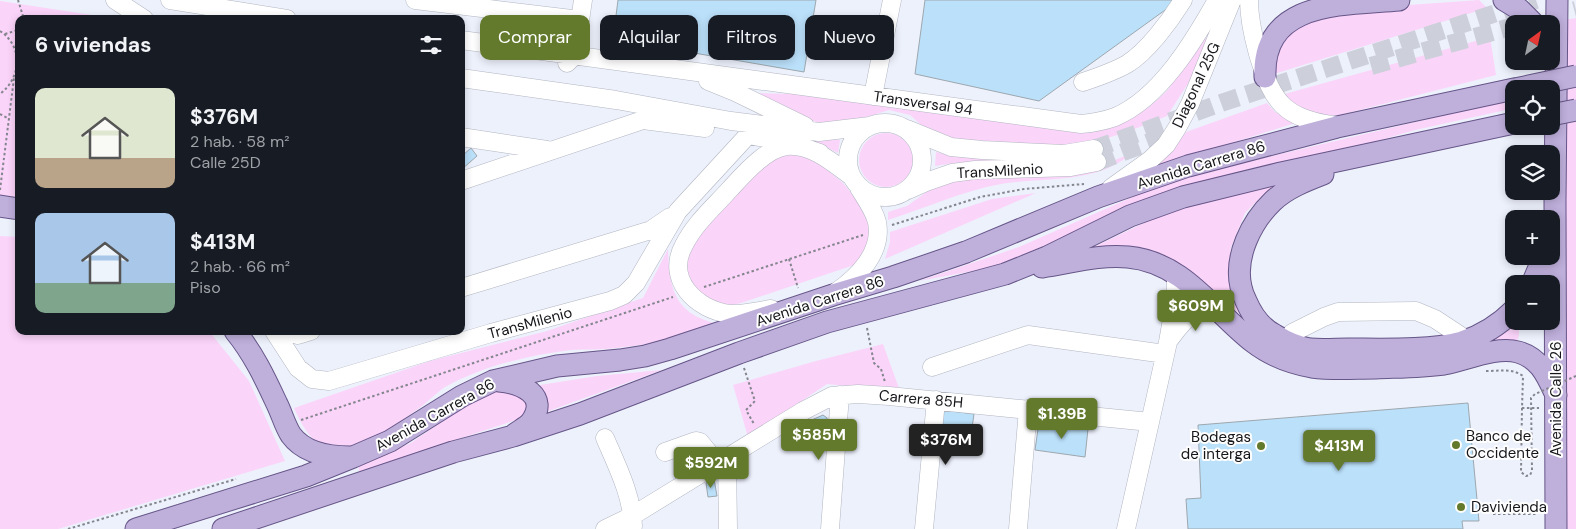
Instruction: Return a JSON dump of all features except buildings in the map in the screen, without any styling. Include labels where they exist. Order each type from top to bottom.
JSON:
[{"type":"main road","points":[[1265,77],[1271,41],[1283,25],[1293,17],[1322,7],[1399,0]]},
{"type":"main road","points":[[1504,0],[1525,15]]},
{"type":"main road","name":"Avenida Calle 26","points":[[1554,80],[1557,0]]},
{"type":"main road","name":"Avenida Carrera 86","points":[[1557,80],[1576,76]]},
{"type":"main road","name":"Avenida Carrera 86","points":[[136,529],[306,476],[353,458],[390,441],[462,396],[493,381],[557,366],[645,356],[707,338],[801,305],[966,252],[1098,197],[1197,164],[1337,126],[1505,91]]},
{"type":"main road","points":[[1560,108],[1576,110]]},
{"type":"main road","name":"Avenida Carrera 86","points":[[229,528],[453,452],[513,436],[580,414],[739,353],[827,322],[1005,274],[1047,257],[1130,216],[1183,197],[1224,186],[1505,126]]},
{"type":"main road","name":"Avenida Calle 26","points":[[1554,135],[1556,529]]},
{"type":"main road","points":[[1367,155],[1292,187],[1274,201],[1250,231],[1239,264],[1240,287],[1250,311],[1260,324],[1274,335],[1293,344],[1311,349],[1373,349],[1443,346],[1468,340],[1491,328],[1505,317]]},
{"type":"main road","points":[[1553,210],[1555,201]]},
{"type":"main road","points":[[0,206],[15,208]]},
{"type":"main road","points":[[1005,274],[1116,256],[1144,259],[1158,264],[1188,282],[1253,342],[1276,357],[1290,362],[1328,368],[1419,366],[1444,364],[1508,350],[1529,357],[1537,362],[1547,374],[1556,396]]},
{"type":"main road","points":[[238,335],[263,373],[291,435],[311,450],[321,454],[332,457],[353,458]]},
{"type":"main road","points":[[493,381],[511,383],[527,389],[536,400],[536,413],[530,423],[513,436]]},
{"type":"street","points":[[115,0],[138,15]]},
{"type":"street","points":[[170,0],[258,7],[277,15]]},
{"type":"street","points":[[415,0],[539,15]]},
{"type":"street","points":[[581,15],[583,0]]},
{"type":"street","points":[[873,96],[892,0]]},
{"type":"street","points":[[1083,82],[1109,74],[1128,64],[1151,41],[1183,0]]},
{"type":"street","name":"Transversal 94","points":[[590,57],[1081,124],[1116,117],[1137,104],[1157,86],[1194,39],[1217,0]]},
{"type":"street","name":"Diagonal 25G","points":[[1098,197],[1150,160],[1166,145],[1190,104],[1232,0]]},
{"type":"street","points":[[1250,0],[1251,26],[1265,77],[1271,91],[1284,108],[1299,117],[1316,123],[1337,126]]},
{"type":"street","name":"Transversal 94","points":[[465,41],[480,43]]},
{"type":"street","points":[[465,47],[480,51]]},
{"type":"street","points":[[525,60],[558,65],[571,60]]},
{"type":"street","points":[[678,70],[735,92],[818,132]]},
{"type":"street","points":[[465,79],[616,100],[731,121],[818,132],[887,123],[904,128],[914,136],[920,147],[923,160],[918,178],[905,192],[894,197],[881,197],[868,193],[820,153],[804,146],[689,125],[643,120],[465,180]]},
{"type":"street","points":[[833,295],[852,281],[876,246],[877,222],[870,205],[854,181],[848,164],[848,152],[856,137],[870,126]]},
{"type":"street","name":"TransMilenio","points":[[904,128],[951,146],[982,150],[1096,155],[1071,167],[975,170],[952,173],[905,192]]},
{"type":"street","name":"TransMilenio","points":[[465,287],[651,230],[678,211],[748,135]]},
{"type":"street","points":[[465,138],[552,150]]},
{"type":"street","points":[[801,305],[731,314],[712,310],[697,302],[688,292],[680,279],[679,263],[682,247],[694,227],[750,168],[770,153],[786,146],[820,153]]},
{"type":"street","name":"TransMilenio","points":[[277,335],[298,368],[312,379],[328,381],[610,301],[624,295],[636,283],[678,211]]},
{"type":"street","points":[[1126,529],[1166,348],[1177,290],[1176,274]]},
{"type":"street","points":[[1166,348],[1185,320],[1192,314],[1216,308]]},
{"type":"street","points":[[1292,333],[1338,312],[1416,311],[1435,319],[1468,340]]},
{"type":"street","points":[[932,367],[1028,335],[1166,348]]},
{"type":"street","points":[[605,529],[632,522],[760,438],[825,399],[840,394],[830,529]]},
{"type":"street","name":"Carrera 85H","points":[[840,394],[936,400],[1150,422]]},
{"type":"street","points":[[924,529],[936,400]]},
{"type":"street","points":[[1018,529],[1028,409]]},
{"type":"street","points":[[605,438],[625,486],[632,522]]},
{"type":"street","points":[[665,452],[696,441],[700,442],[723,462],[728,529]]},
{"type":"path","points":[[18,0],[23,15]]},
{"type":"path","points":[[0,31],[5,34],[15,51]]},
{"type":"path","points":[[5,34],[15,32]]},
{"type":"path","points":[[0,193],[15,74]]},
{"type":"path","points":[[0,94],[14,78]]},
{"type":"path","points":[[0,114],[9,119]]},
{"type":"path","points":[[789,259],[801,305]]},
{"type":"path","points":[[867,326],[874,363],[881,369],[889,396]]},
{"type":"path","points":[[752,365],[744,368],[754,401],[746,410],[760,438]]},
{"type":"path","points":[[1522,408],[1522,472],[1526,476],[1530,475],[1532,471],[1531,398],[1534,394],[1576,376]]},
{"type":"path","points":[[68,529],[236,479]]},
{"type":"path","points":[[1493,514],[1538,514]]},
{"type":"shaded area","points":[[1479,0],[1487,8],[1274,74],[1275,46],[1282,36],[1324,11]]},
{"type":"shaded area","points":[[0,1],[92,15],[15,15],[15,199],[0,197]]},
{"type":"shaded area","points":[[1576,18],[1576,529],[1561,529],[1564,20]]},
{"type":"shaded area","points":[[1220,19],[1193,76],[1167,116],[1127,132],[1088,144],[1052,148],[947,140],[928,131],[910,115],[889,110],[836,125],[816,122],[789,111],[755,93],[795,94],[886,104],[1126,120],[1149,107],[1166,92]]},
{"type":"shaded area","points":[[1490,37],[1496,75],[1340,115],[1311,116],[1281,95]]},
{"type":"shaded area","points":[[1504,101],[1505,110],[1415,130],[1350,149],[1253,168],[1186,186],[994,267],[919,281],[1019,247],[1153,188],[1209,171]]},
{"type":"shaded area","points":[[1267,103],[1275,112],[1295,123],[1156,167],[1186,132]]},
{"type":"shaded area","points":[[881,133],[891,133],[901,137],[909,145],[913,160],[909,175],[901,183],[891,187],[881,187],[871,183],[863,175],[859,165],[859,155],[863,145],[871,137]]},
{"type":"shaded area","points":[[787,134],[840,140],[838,153],[815,141]]},
{"type":"shaded area","points":[[936,152],[952,156],[1005,160],[935,166]]},
{"type":"shaded area","points":[[1135,152],[1106,169],[1093,173],[1067,178],[1014,182],[987,187],[958,195],[888,220],[888,212],[907,206],[950,178],[1100,166]]},
{"type":"shaded area","points":[[799,154],[814,159],[843,183],[866,211],[871,232],[860,263],[741,303],[721,307],[705,300],[690,283],[685,266],[696,234],[765,164],[782,156]]},
{"type":"shaded area","points":[[1283,181],[1262,196],[1245,213],[1231,247],[1228,277],[1243,317],[1193,274],[1165,257],[1133,247],[1094,247],[1150,220],[1228,193]]},
{"type":"shaded area","points":[[1036,193],[885,259],[890,242],[890,232],[992,199]]},
{"type":"shaded area","points":[[0,236],[15,237],[15,335],[212,335],[249,381],[285,461],[58,529],[0,529]]},
{"type":"shaded area","points":[[668,249],[670,277],[675,295],[686,309],[694,315],[716,324],[652,343],[610,349],[555,352],[491,367],[444,387],[409,416],[384,432],[344,448],[325,446],[313,439],[300,421],[294,408],[430,361],[547,331],[643,298]]},
{"type":"shaded area","points":[[1505,328],[1505,330],[1519,330],[1516,345],[1484,347],[1492,337]]},
{"type":"shaded area","points":[[883,344],[900,391],[827,384],[748,437],[733,385]]},
{"type":"shaded area","points":[[662,370],[546,412],[540,385],[597,376]]},
{"type":"shaded area","points":[[500,388],[528,397],[525,417],[416,453],[360,474],[358,466],[411,443],[455,412]]},
{"type":"tunnel","points":[[1094,149],[1224,102],[1536,0]]},
{"type":"tunnel","points":[[1557,15],[1576,10]]},
{"type":"tunnel","points":[[1371,66],[1505,29]]},
{"type":"tunnel","points":[[1097,162],[1176,132]]},
{"type":"place","name":"Banco de Occidente","points":[[1456,445]]},
{"type":"place","name":"Bodegas de interga","points":[[1261,446]]},
{"type":"place","name":"Davivienda","points":[[1461,507]]}]
